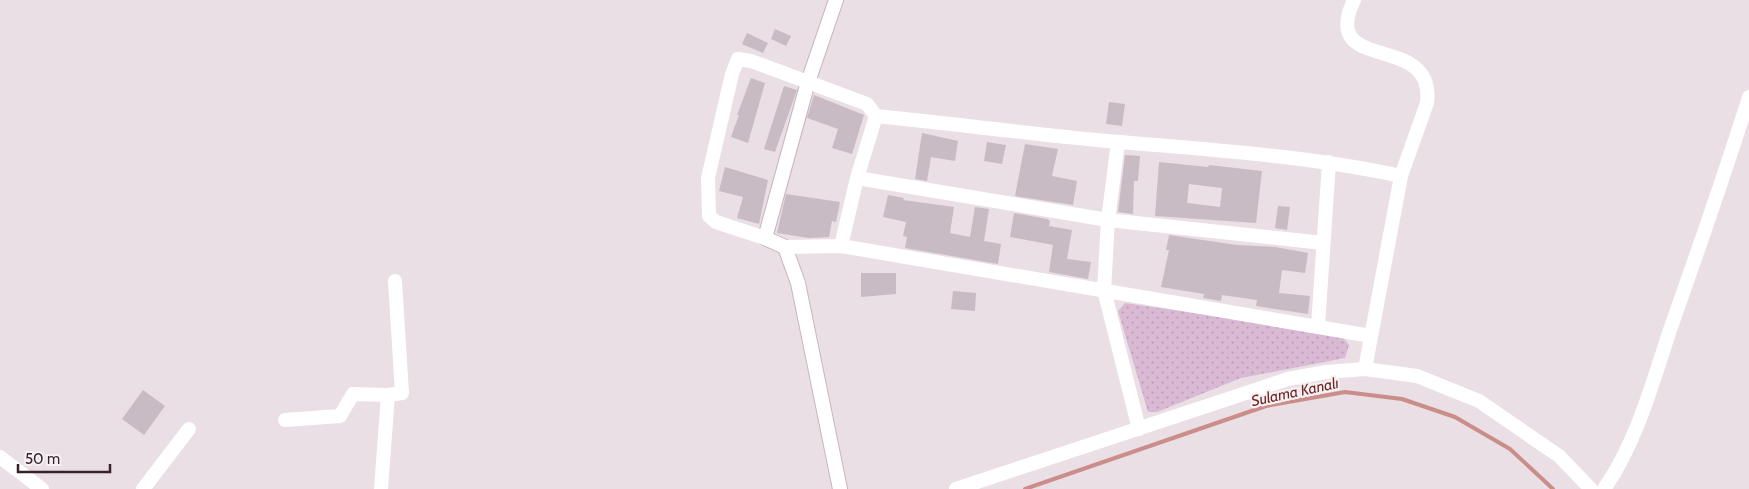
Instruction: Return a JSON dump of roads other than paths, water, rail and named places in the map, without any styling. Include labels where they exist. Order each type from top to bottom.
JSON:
[{"type":"street","points":[[765,238],[808,82],[836,0]]},
{"type":"street","points":[[1354,0],[1348,25],[1353,40],[1361,47],[1408,62],[1418,68],[1426,78],[1429,91],[1427,103],[1401,176],[1365,369]]},
{"type":"street","points":[[1370,336],[841,246],[785,247],[765,238],[716,222],[710,216],[708,178],[732,74],[738,59],[751,61],[867,104],[876,116],[1118,142],[1266,153],[1329,162],[1401,176]]},
{"type":"street","points":[[1604,489],[1614,474],[1640,418],[1716,204],[1749,97]]},
{"type":"street","points":[[841,246],[857,178],[876,116]]},
{"type":"street","points":[[1118,142],[1108,220],[1104,290],[1139,429]]},
{"type":"street","points":[[1318,326],[1329,162]]},
{"type":"street","points":[[857,178],[1108,220],[1323,244]]},
{"type":"street","points":[[785,247],[798,283],[840,489]]},
{"type":"street","points":[[285,420],[340,416],[353,394],[388,395],[402,393],[395,282]]},
{"type":"street","points":[[956,489],[1288,379],[1326,372],[1365,369],[1417,376],[1479,401],[1560,456],[1591,489]]},
{"type":"street","points":[[381,489],[388,395]]},
{"type":"street","points":[[143,489],[189,429]]},
{"type":"street","points":[[0,457],[42,489]]},
{"type":"waterway","name":"Sulama Kanalı","points":[[1025,489],[1266,406],[1345,392],[1402,399],[1455,417],[1510,449],[1553,489]]}]
